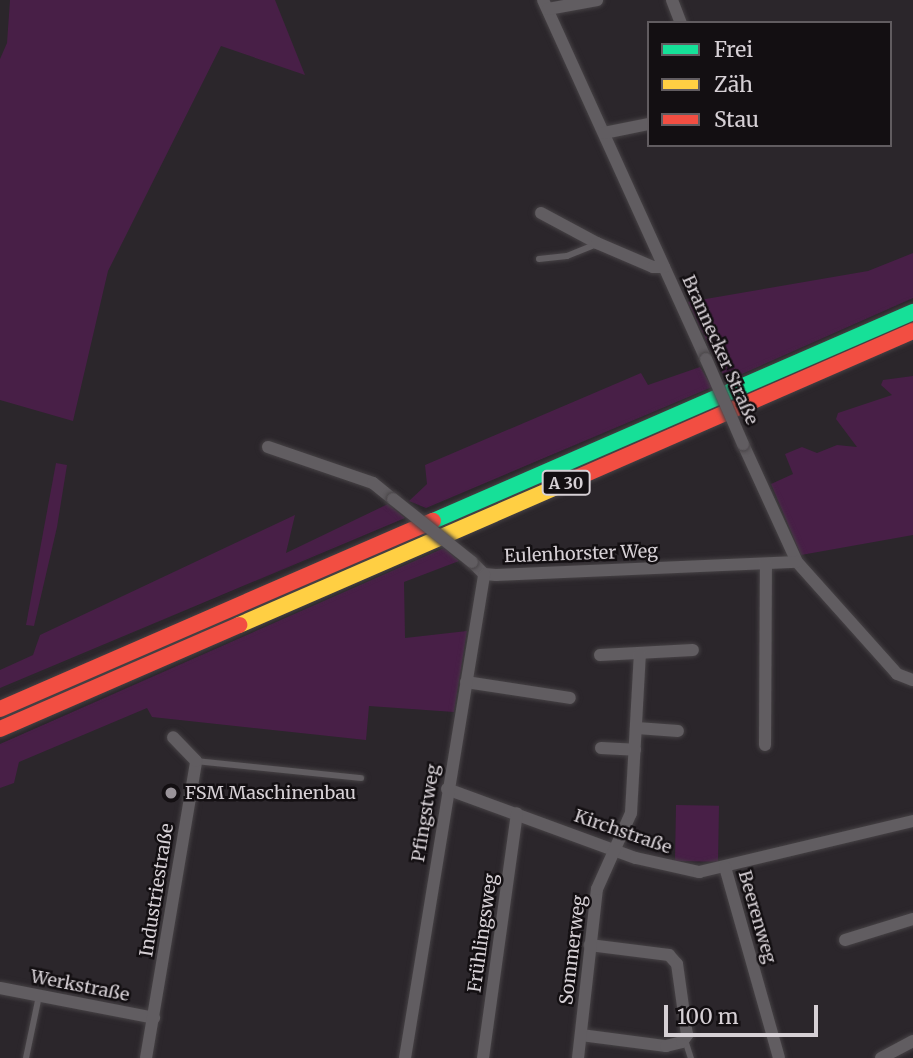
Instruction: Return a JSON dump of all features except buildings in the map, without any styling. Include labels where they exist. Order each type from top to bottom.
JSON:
[{"type":"highway","name":"A 30","points":[[0,709],[913,312]]},
{"type":"highway","name":"A 30","points":[[0,729],[913,331]]},
{"type":"street","points":[[545,5],[597,0]]},
{"type":"street","points":[[671,0],[680,21]]},
{"type":"street","name":"Brannecker Straße","points":[[545,5],[797,562],[897,674],[913,680]]},
{"type":"street","points":[[604,133],[647,124]]},
{"type":"street","points":[[541,213],[597,243],[664,267]]},
{"type":"street","name":"Eulenhorster Weg","points":[[268,447],[373,483],[484,574],[797,562]]},
{"type":"street","points":[[765,745],[766,564]]},
{"type":"street","name":"Pfingstweg","points":[[405,1058],[484,574]]},
{"type":"street","points":[[600,654],[693,650]]},
{"type":"street","name":"Sommerweg","points":[[578,1058],[597,889],[631,813],[640,653]]},
{"type":"street","points":[[466,682],[570,698]]},
{"type":"street","points":[[637,728],[678,731]]},
{"type":"street","points":[[173,737],[196,761]]},
{"type":"street","points":[[601,748],[635,750]]},
{"type":"street","name":"Industriestraße","points":[[146,1058],[196,761]]},
{"type":"street","name":"Kirchstraße","points":[[447,789],[670,867],[699,872],[912,824]]},
{"type":"street","name":"Frühlingsweg","points":[[483,1058],[517,813]]},
{"type":"street","name":"Beerenweg","points":[[725,867],[779,1058]]},
{"type":"street","points":[[845,940],[913,919]]},
{"type":"street","points":[[581,1035],[666,1046],[685,1039],[677,964],[669,955],[590,945]]},
{"type":"street","name":"Werkstraße","points":[[0,988],[154,1018]]},
{"type":"street","points":[[881,1058],[913,1041]]},
{"type":"lane","points":[[539,259],[567,256],[597,243]]},
{"type":"lane","points":[[196,761],[361,778]]},
{"type":"lane","points":[[26,1058],[39,996]]},
{"type":"lane","points":[[685,1039],[691,1058]]},
{"type":"shaded area","points":[[10,0],[275,0],[305,75],[221,46],[108,271],[73,421],[0,400],[0,59],[7,43]]},
{"type":"shaded area","points":[[913,253],[913,298],[726,381],[688,302],[868,271]]},
{"type":"shaded area","points":[[700,367],[712,387],[426,508],[409,501],[427,484],[425,465],[641,373],[648,385]]},
{"type":"shaded area","points":[[913,376],[913,535],[801,555],[771,484],[793,474],[785,454],[802,447],[817,453],[837,445],[857,447],[836,419],[838,413],[892,395],[881,385],[883,380]]},
{"type":"shaded area","points":[[56,463],[67,465],[57,527],[34,626],[26,625]]},
{"type":"shaded area","points":[[388,504],[405,518],[0,688],[0,670],[33,655],[40,635],[295,515],[286,553]]},
{"type":"shaded area","points":[[444,548],[459,561],[404,582],[405,638],[467,631],[454,712],[369,706],[366,740],[152,717],[147,708],[19,762],[14,783],[0,788],[0,744]]},
{"type":"shaded area","points":[[676,805],[719,806],[718,862],[675,861]]},
{"type":"traffic: fast","points":[[433,521],[913,312]]},
{"type":"traffic: slow","points":[[239,625],[556,487]]},
{"type":"traffic: jam","points":[[556,487],[913,331]]},
{"type":"traffic: jam","points":[[0,709],[433,521]]},
{"type":"traffic: jam","points":[[0,729],[239,625]]},
{"type":"place","name":"FSM Maschinenbau","points":[[171,793]]}]
